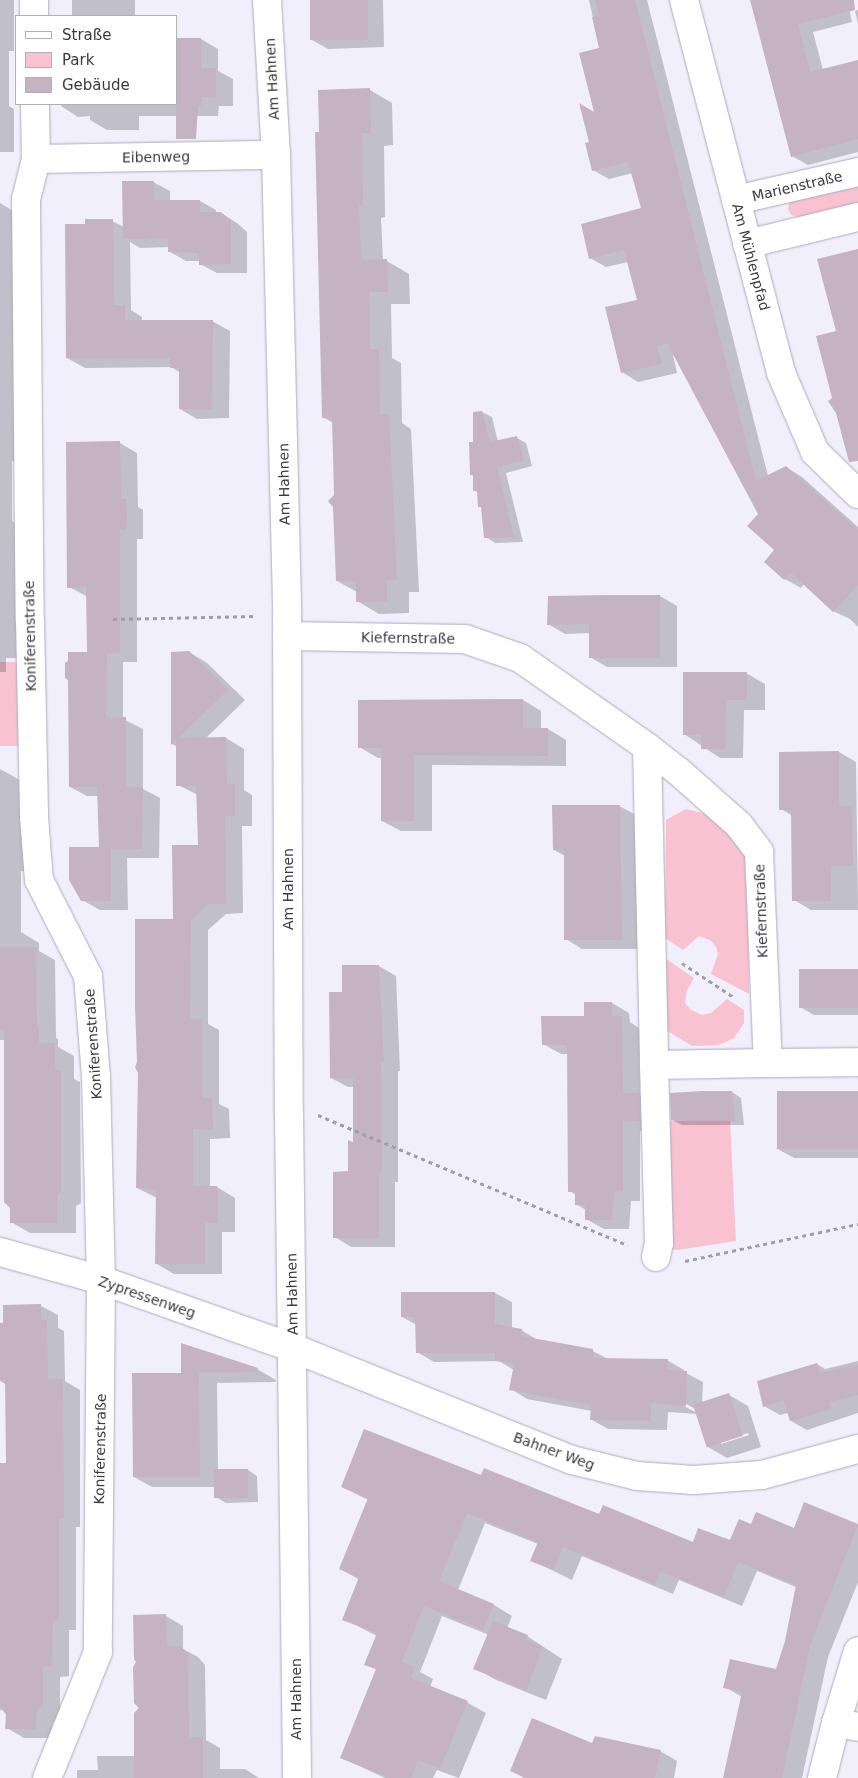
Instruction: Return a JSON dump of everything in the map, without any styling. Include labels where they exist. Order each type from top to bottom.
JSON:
[{"type":"street","points":[[34,0],[34,15]]},
{"type":"street","name":"Am Hahnen","points":[[268,0],[276,154],[287,625],[289,1112],[297,1778]]},
{"type":"street","name":"Am Mühlenpfad","points":[[684,0],[781,373],[815,452],[858,494]]},
{"type":"street","name":"Koniferenstraße","points":[[35,105],[36,159],[26,199],[34,817],[39,880],[88,976],[96,1077],[101,1280],[98,1652],[48,1778]]},
{"type":"street","name":"Eibenweg","points":[[36,159],[276,154]]},
{"type":"street","name":"Marienstraße","points":[[736,200],[858,172]]},
{"type":"street","points":[[747,244],[858,217]]},
{"type":"street","name":"Kiefernstraße","points":[[287,625],[465,639],[520,658],[647,747],[678,771],[739,825],[759,852],[768,1064]]},
{"type":"street","points":[[647,747],[659,1244],[656,1257]]},
{"type":"street","points":[[654,1065],[858,1062]]},
{"type":"street","name":"Zypressenweg","points":[[0,1252],[101,1280],[293,1348]]},
{"type":"street","name":"Bahner Weg","points":[[293,1348],[572,1460],[637,1476],[694,1480],[762,1475],[858,1449]]},
{"type":"street","points":[[822,1778],[847,1725],[858,1651]]},
{"type":"path","points":[[113,619],[287,625]]},
{"type":"path","points":[[652,944],[766,1018]]},
{"type":"path","points":[[289,1112],[320,1115],[673,1264],[858,1224]]},
{"type":"green space","points":[[858,181],[858,203],[799,217],[791,215],[788,209],[789,203],[796,197]]},
{"type":"green space","points":[[0,662],[20,662],[20,746],[0,746]]},
{"type":"green space","points":[[686,809],[706,814],[724,825],[747,855],[749,994],[711,974],[718,954],[716,947],[710,940],[699,936],[683,950],[665,938],[666,820]]},
{"type":"green space","points":[[665,958],[694,978],[687,990],[685,1003],[691,1010],[702,1015],[711,1013],[727,999],[744,1010],[744,1023],[734,1038],[719,1045],[692,1046],[664,1029]]},
{"type":"green space","points":[[730,1120],[736,1241],[678,1250],[663,1248],[661,1121]]},
{"type":"building","points":[[310,0],[368,0],[368,40],[310,40]]},
{"type":"building","points":[[595,0],[635,0],[756,481],[786,466],[858,530],[858,585],[833,612],[791,573],[784,580],[764,562],[774,550],[747,526],[758,514],[667,343],[657,346],[662,364],[621,373],[605,307],[637,300],[624,250],[589,259],[581,224],[641,208],[628,162],[592,171],[585,143],[589,142],[579,103],[594,112],[579,53],[599,48],[592,17],[599,16]]},
{"type":"building","points":[[750,0],[854,0],[855,10],[798,24],[810,72],[858,60],[858,139],[791,157]]},
{"type":"building","points":[[178,38],[201,38],[201,68],[216,68],[216,97],[202,97],[201,106],[198,106],[196,139],[176,139]]},
{"type":"building","points":[[370,88],[371,133],[362,133],[363,205],[359,205],[361,260],[387,259],[388,292],[369,292],[370,349],[379,349],[380,415],[389,415],[397,580],[387,580],[387,601],[356,602],[356,581],[336,581],[333,507],[328,501],[334,495],[332,417],[322,418],[315,132],[319,132],[318,90]]},
{"type":"building","points":[[122,181],[154,181],[154,200],[200,200],[200,212],[221,212],[231,221],[231,264],[199,265],[199,253],[168,252],[168,238],[123,239]]},
{"type":"building","points":[[85,219],[113,219],[114,305],[125,305],[125,320],[213,320],[212,409],[179,409],[179,368],[170,368],[170,358],[66,358],[65,224],[85,224]]},
{"type":"building","points":[[858,249],[858,461],[849,462],[836,413],[828,401],[832,398],[816,336],[836,331],[817,259]]},
{"type":"building","points":[[482,411],[490,442],[517,436],[524,460],[497,467],[514,537],[484,538],[481,507],[478,507],[477,491],[473,491],[473,475],[470,475],[469,442],[473,442],[473,412]]},
{"type":"building","points":[[120,441],[121,499],[126,499],[127,515],[126,530],[120,530],[120,653],[107,653],[106,718],[126,717],[126,787],[143,787],[142,849],[111,849],[111,901],[81,901],[69,880],[69,847],[99,847],[97,787],[69,787],[68,680],[65,678],[65,663],[68,661],[68,652],[87,652],[86,587],[67,588],[66,442]]},
{"type":"building","points":[[660,595],[660,658],[589,658],[589,624],[547,625],[548,596]]},
{"type":"building","points":[[189,651],[228,690],[178,738],[226,737],[227,784],[235,784],[235,816],[225,816],[226,904],[208,904],[191,920],[190,1019],[202,1019],[202,1098],[212,1098],[213,1129],[193,1129],[193,1186],[217,1186],[218,1223],[205,1223],[205,1264],[155,1264],[156,1189],[136,1188],[138,1073],[135,1067],[137,1062],[135,919],[173,919],[172,845],[198,845],[196,786],[176,786],[176,739],[171,745],[171,652]]},
{"type":"building","points":[[683,672],[747,672],[747,700],[726,700],[725,749],[701,749],[701,735],[683,735]]},
{"type":"building","points":[[523,699],[523,728],[548,728],[548,756],[414,755],[414,821],[381,821],[381,748],[358,748],[358,700]]},
{"type":"building","points":[[839,751],[839,806],[852,806],[853,866],[831,866],[831,901],[792,901],[791,810],[779,810],[779,752]]},
{"type":"building","points":[[552,805],[620,805],[622,940],[564,940],[564,850],[553,850]]},
{"type":"building","points":[[0,947],[36,947],[39,1043],[55,1043],[55,1070],[61,1070],[61,1192],[57,1195],[57,1223],[10,1223],[10,1208],[4,1202],[4,1029],[0,1029]]},
{"type":"building","points":[[342,965],[379,965],[384,1062],[381,1062],[382,1173],[379,1173],[379,1238],[333,1238],[333,1172],[348,1171],[348,1140],[353,1142],[353,1078],[330,1078],[329,992],[342,992]]},
{"type":"building","points":[[799,969],[858,969],[858,1008],[799,1008]]},
{"type":"building","points":[[584,1002],[612,1002],[612,1016],[622,1016],[623,1093],[639,1093],[640,1121],[623,1121],[623,1191],[614,1192],[612,1220],[585,1220],[585,1205],[575,1205],[575,1192],[568,1192],[567,1045],[542,1045],[541,1016],[584,1016]]},
{"type":"building","points":[[732,1091],[735,1121],[671,1120],[670,1093]]},
{"type":"building","points":[[777,1091],[858,1091],[858,1149],[777,1149]]},
{"type":"building","points":[[401,1292],[495,1292],[495,1324],[522,1329],[521,1336],[593,1349],[593,1358],[668,1359],[667,1370],[687,1371],[686,1406],[651,1403],[651,1421],[590,1420],[591,1405],[509,1390],[514,1364],[495,1361],[495,1353],[416,1353],[415,1317],[401,1317]]},
{"type":"building","points":[[41,1304],[41,1320],[47,1320],[48,1379],[63,1379],[64,1518],[59,1518],[59,1620],[53,1620],[52,1667],[43,1667],[43,1702],[36,1715],[36,1729],[5,1729],[6,1715],[0,1706],[0,1463],[6,1463],[5,1380],[0,1380],[0,1323],[3,1323],[3,1305]]},
{"type":"building","points":[[181,1343],[258,1368],[257,1372],[199,1373],[200,1477],[133,1477],[132,1373],[181,1373]]},
{"type":"building","points":[[817,1363],[820,1373],[858,1365],[858,1395],[829,1402],[831,1409],[790,1421],[783,1400],[763,1407],[757,1381]]},
{"type":"building","points":[[729,1393],[743,1436],[707,1448],[693,1405]]},
{"type":"building","points":[[364,1429],[481,1475],[484,1468],[599,1514],[603,1505],[693,1542],[698,1528],[730,1540],[739,1519],[751,1524],[756,1512],[794,1528],[804,1502],[858,1524],[810,1646],[782,1778],[723,1778],[742,1692],[723,1688],[730,1659],[776,1669],[785,1641],[796,1585],[738,1562],[724,1597],[660,1571],[655,1584],[563,1547],[553,1570],[530,1561],[538,1542],[467,1513],[439,1581],[494,1604],[483,1630],[424,1606],[402,1662],[415,1667],[411,1678],[468,1701],[440,1769],[418,1760],[411,1778],[390,1778],[340,1758],[376,1669],[364,1665],[377,1633],[342,1620],[359,1577],[339,1569],[368,1498],[341,1487]]},
{"type":"building","points":[[214,1469],[248,1469],[248,1498],[214,1498]]},
{"type":"building","points":[[166,1614],[167,1646],[181,1646],[188,1654],[189,1737],[203,1737],[203,1778],[134,1778],[134,1713],[139,1708],[134,1703],[133,1667],[136,1662],[134,1659],[133,1615]]},
{"type":"building","points":[[493,1621],[528,1635],[526,1640],[543,1647],[526,1690],[473,1669]]},
{"type":"building","points":[[532,1718],[592,1743],[595,1736],[661,1750],[655,1778],[526,1778],[510,1771]]}]
